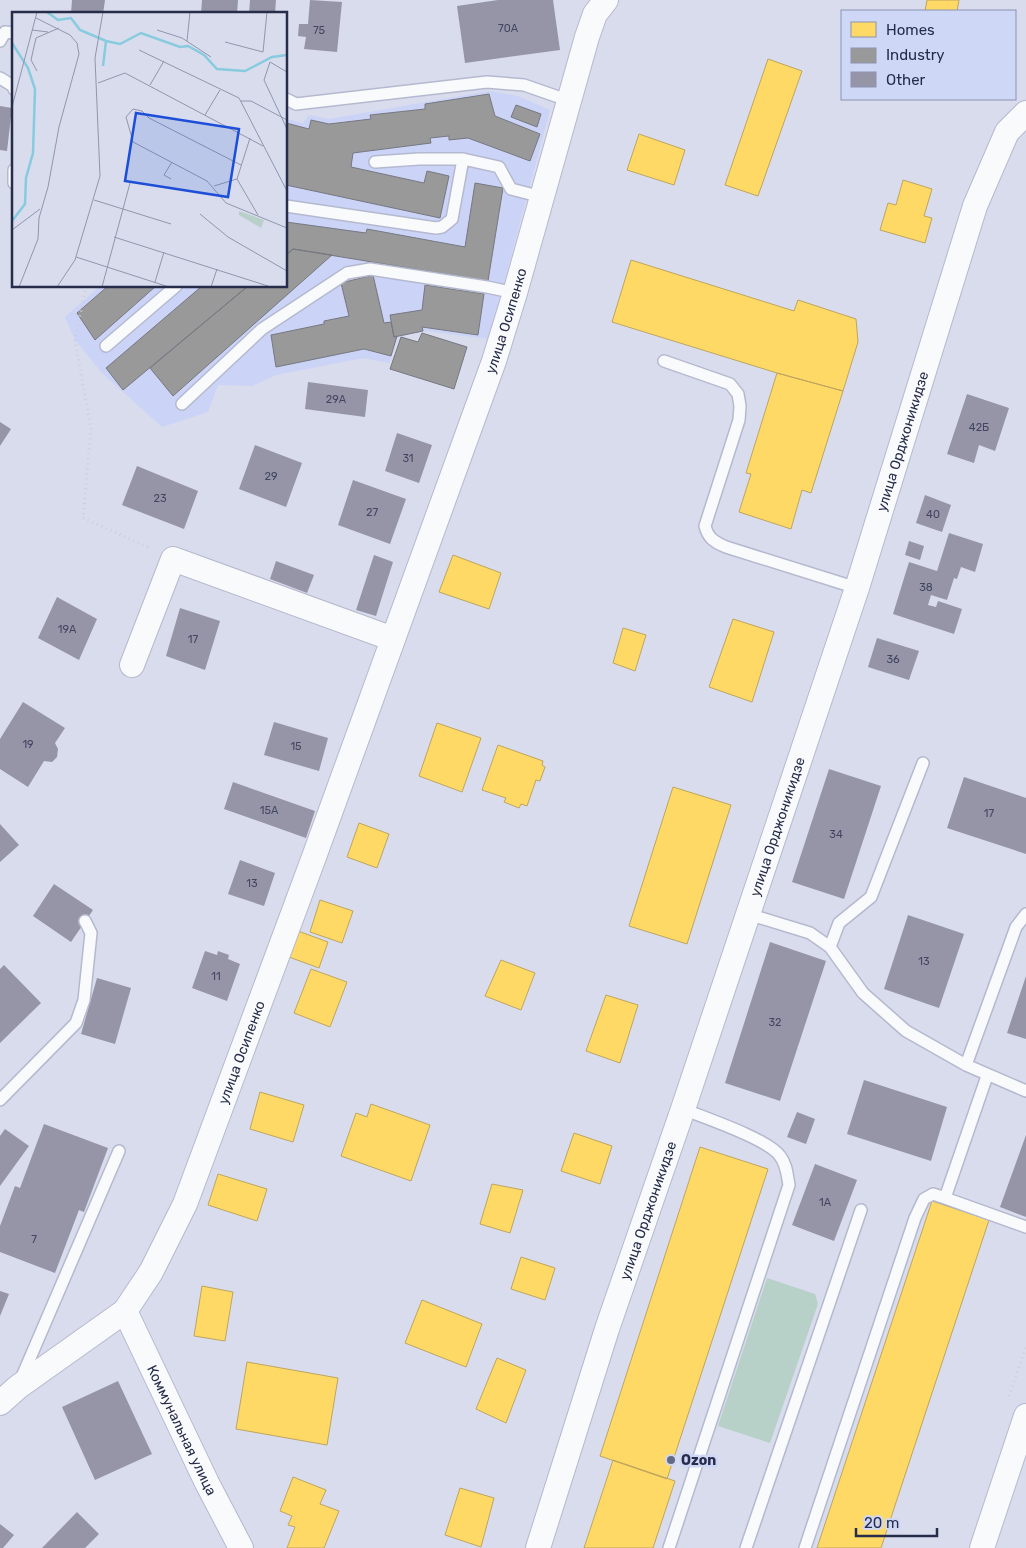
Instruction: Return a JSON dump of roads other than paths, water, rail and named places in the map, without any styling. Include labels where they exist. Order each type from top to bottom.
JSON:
[{"type":"street","name":"улица Осипенко","points":[[0,1403],[18,1387],[125,1311],[151,1272],[185,1204],[494,361],[595,14],[606,0]]},
{"type":"street","name":"улица Орджоникидзе","points":[[538,1548],[607,1329],[683,1109],[856,588],[976,206],[1007,132],[1026,112]]},
{"type":"street","points":[[132,665],[173,558],[393,639]]},
{"type":"street","name":"Коммунальная улица","points":[[125,1311],[207,1483],[241,1548]]},
{"type":"street","points":[[982,1548],[1026,1416]]},
{"type":"lane","points":[[0,41],[5,32],[12,33]]},
{"type":"lane","points":[[0,78],[12,85]]},
{"type":"lane","points":[[288,100],[296,104],[487,82],[524,85],[570,101]]},
{"type":"lane","points":[[375,162],[419,158],[463,159],[499,167],[512,189],[542,197]]},
{"type":"lane","points":[[288,206],[436,228],[442,227],[452,219],[463,159]]},
{"type":"lane","points":[[182,404],[262,329],[347,273],[370,269],[515,293]]},
{"type":"lane","points":[[106,346],[174,288]]},
{"type":"lane","points":[[664,361],[730,384],[738,394],[740,406],[739,420],[705,526],[708,536],[714,542],[726,548],[856,588]]},
{"type":"lane","points":[[830,947],[839,923],[871,897],[923,762]]},
{"type":"lane","points":[[748,914],[810,933],[830,947],[863,993],[906,1030],[987,1076],[1026,1091]]},
{"type":"lane","points":[[966,1065],[1016,927],[1026,914]]},
{"type":"lane","points":[[0,1100],[31,1071],[76,1023],[84,1000],[91,933],[86,920]]},
{"type":"lane","points":[[945,1198],[987,1076]]},
{"type":"lane","points":[[669,1548],[789,1185],[786,1168],[779,1155],[762,1142],[683,1109]]},
{"type":"lane","points":[[18,1387],[119,1151]]},
{"type":"lane","points":[[805,1548],[914,1218],[924,1199],[933,1194],[1026,1227]]},
{"type":"lane","points":[[746,1548],[861,1210]]},
{"type":"place","name":"Ozon","points":[[671,1460]]}]
